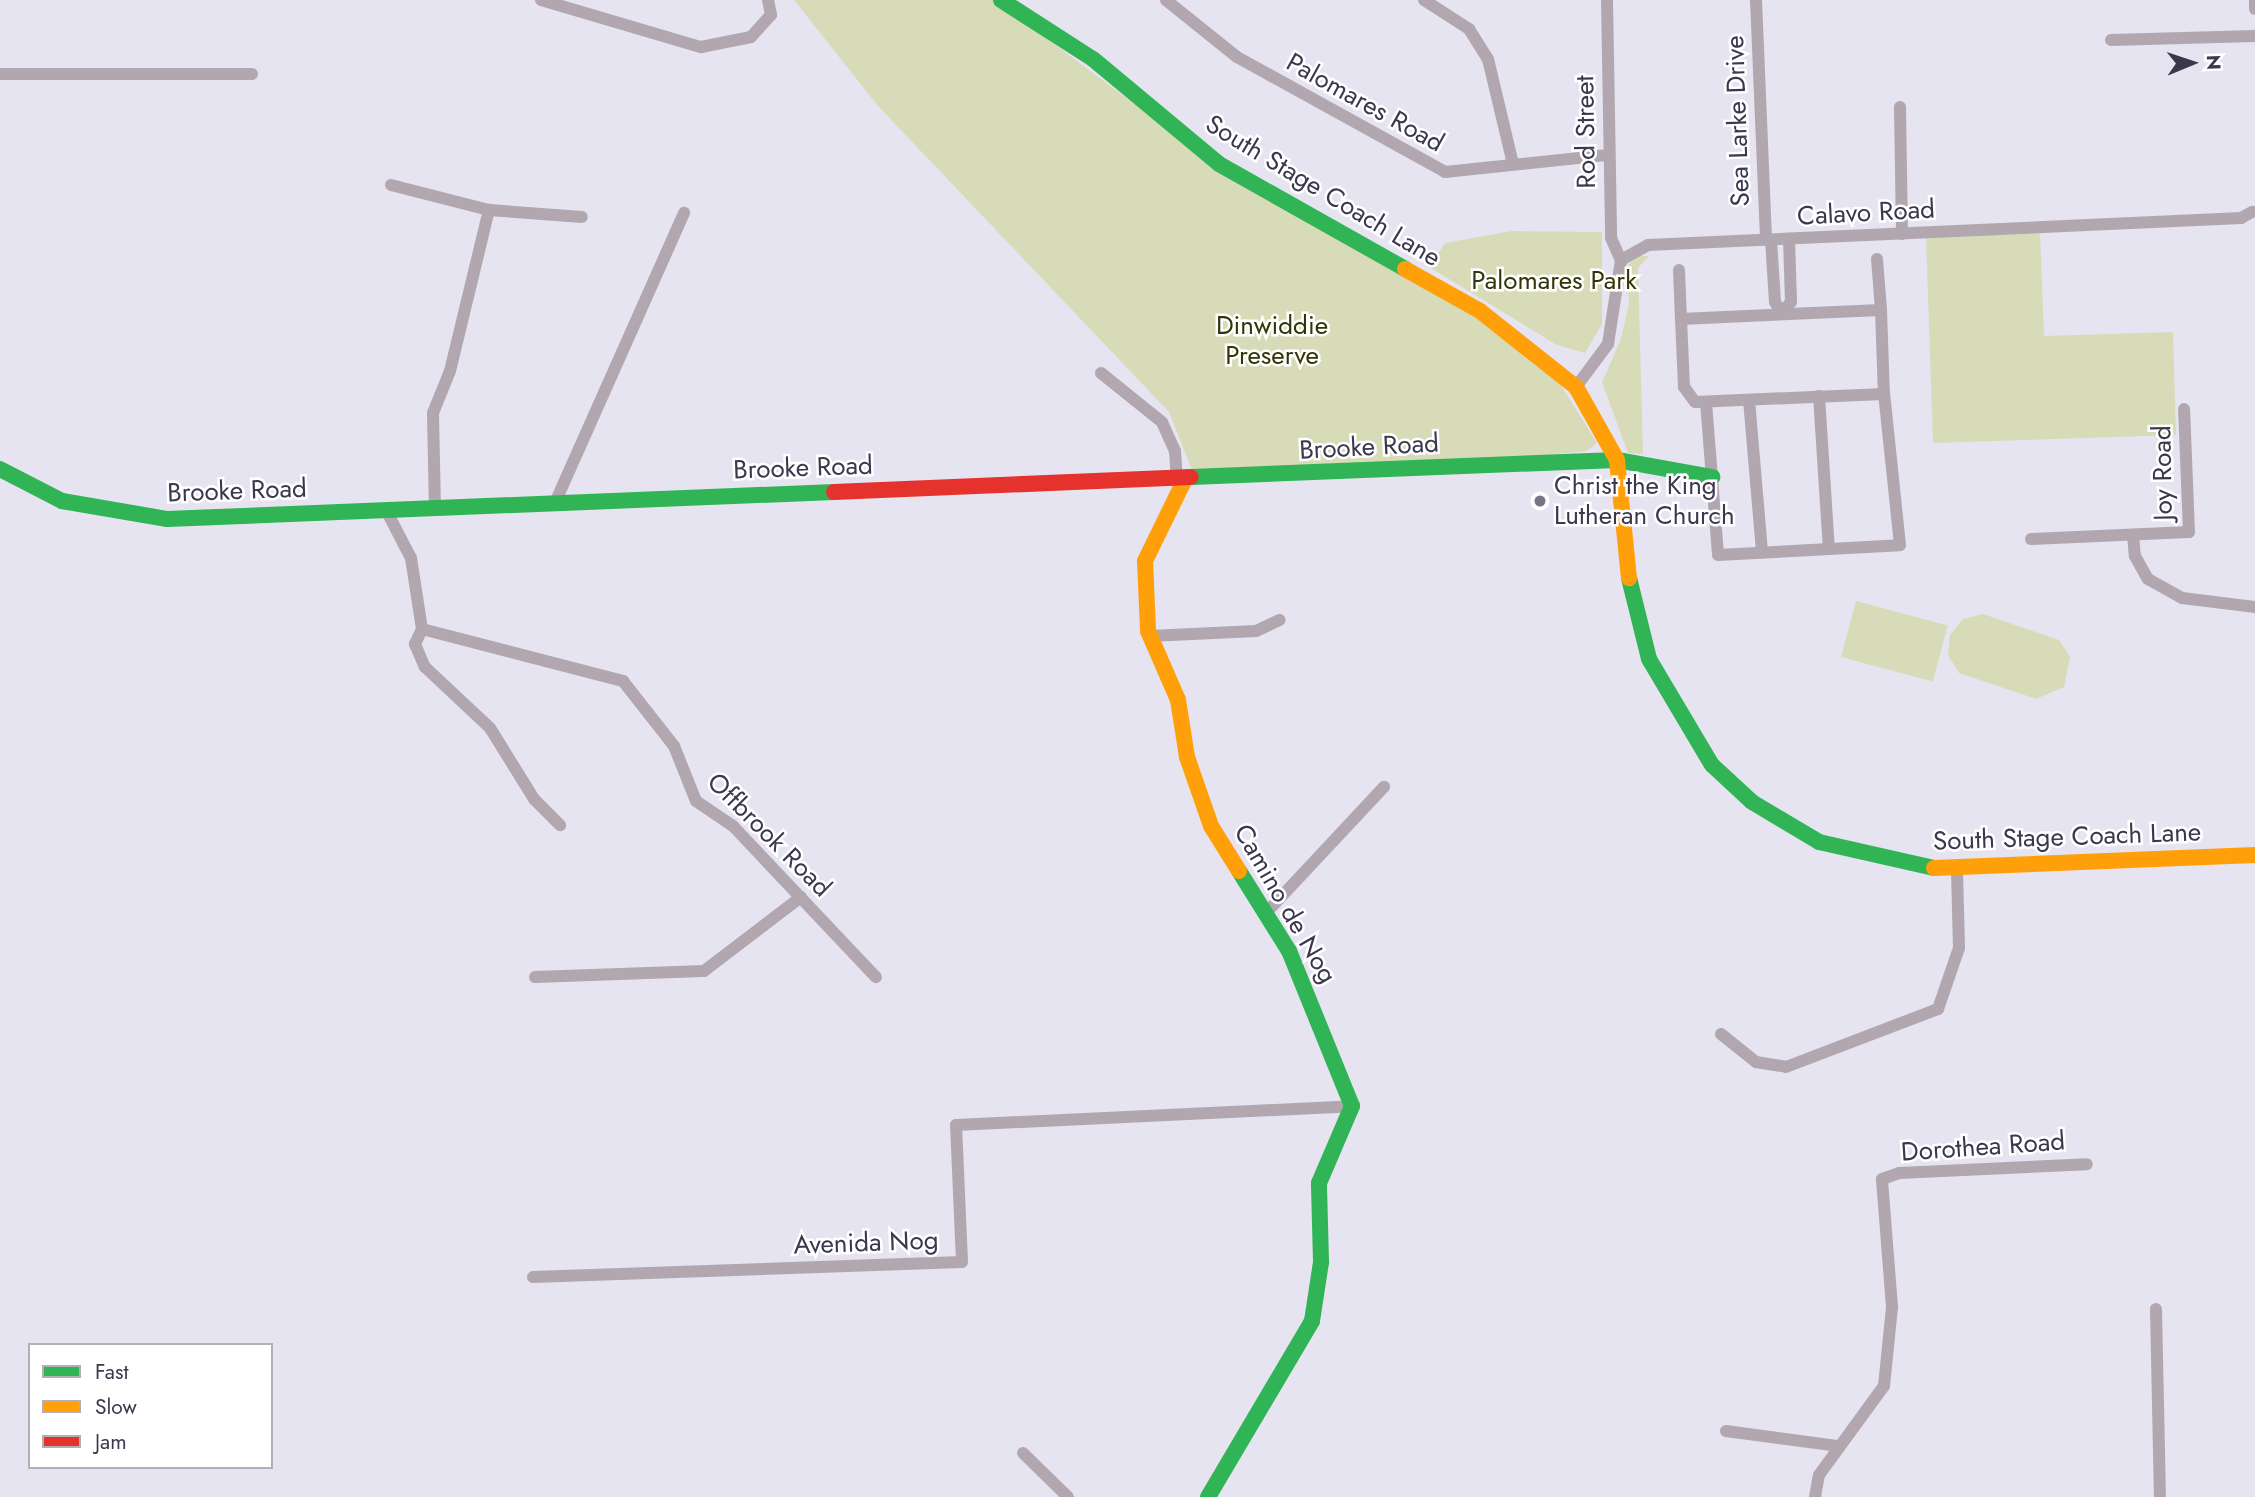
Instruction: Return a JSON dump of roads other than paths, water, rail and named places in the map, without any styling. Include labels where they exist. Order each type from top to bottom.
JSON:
[{"type":"street","points":[[541,0],[701,47],[751,37],[771,15],[768,0]]},
{"type":"street","name":"South Stage Coach Lane","points":[[1001,0],[1093,59],[1219,164],[1480,311],[1576,387],[1617,460],[1629,582],[1649,659],[1674,710],[1712,765],[1752,802],[1819,842],[1891,863],[1957,870],[2255,855]]},
{"type":"street","name":"Palomares Road","points":[[1166,0],[1237,57],[1419,162],[1472,173],[1512,160],[1608,155]]},
{"type":"street","points":[[1424,0],[1469,29],[1488,59],[1512,160]]},
{"type":"street","name":"Rod Street","points":[[1607,0],[1611,238],[1621,260]]},
{"type":"street","name":"Sea Larke Drive","points":[[1756,0],[1768,240],[1775,302],[1782,313]]},
{"type":"street","points":[[2255,0],[2255,9]]},
{"type":"street","points":[[2111,40],[2255,36]]},
{"type":"street","points":[[0,74],[252,74]]},
{"type":"street","points":[[1900,107],[1902,234]]},
{"type":"street","points":[[391,185],[489,210],[582,218]]},
{"type":"street","points":[[435,509],[433,413],[450,371],[489,210]]},
{"type":"street","name":"Calavo Road","points":[[1621,260],[1648,245],[2241,218],[2254,210]]},
{"type":"street","points":[[554,505],[684,213]]},
{"type":"street","points":[[1782,313],[1791,302],[1789,239]]},
{"type":"street","points":[[1706,402],[1718,555],[1900,545],[1884,394],[1877,259]]},
{"type":"street","points":[[1576,387],[1608,344],[1621,260]]},
{"type":"street","points":[[1679,270],[1684,387],[1695,402],[1884,394]]},
{"type":"street","points":[[1681,319],[1881,310]]},
{"type":"street","points":[[1101,373],[1162,422],[1175,451],[1180,482]]},
{"type":"street","points":[[1819,396],[1829,549]]},
{"type":"street","points":[[1749,400],[1762,552]]},
{"type":"street","name":"Joy Road","points":[[2184,409],[2189,532],[2133,535],[2135,556],[2148,579],[2182,598],[2255,607]]},
{"type":"street","name":"Brooke Road","points":[[0,469],[62,501],[138,517],[1180,482],[1617,460],[1712,477]]},
{"type":"street","name":"Camino de Nog","points":[[1180,482],[1146,561],[1150,636],[1178,700],[1187,758],[1211,826],[1266,913],[1315,1004],[1352,1106]]},
{"type":"street","points":[[386,510],[411,558],[422,629],[415,644],[425,667],[510,755],[534,799],[560,825]]},
{"type":"street","points":[[2031,539],[2133,535]]},
{"type":"street","points":[[1150,636],[1256,631],[1280,620]]},
{"type":"street","name":"Offbrook Road","points":[[422,629],[623,681],[674,746],[696,801],[733,826],[876,977]]},
{"type":"street","points":[[1266,913],[1384,788]]},
{"type":"street","points":[[1721,1034],[1756,1062],[1786,1067],[1945,1001],[1959,948],[1957,870]]},
{"type":"street","points":[[534,977],[705,971],[801,897]]},
{"type":"street","points":[[1208,1497],[1312,1321],[1321,1262],[1319,1183],[1352,1106]]},
{"type":"street","name":"Avenida Nog","points":[[533,1277],[962,1262],[956,1125],[1352,1106]]},
{"type":"street","name":"Dorothea Road","points":[[1839,1446],[1875,1403],[1889,1362],[1892,1307],[1882,1179],[1899,1173],[2087,1164]]},
{"type":"street","points":[[2156,1309],[2159,1497]]},
{"type":"street","points":[[1726,1431],[1839,1446],[1819,1475],[1815,1497]]},
{"type":"street","points":[[1023,1452],[1068,1497]]},
{"type":"place","name":"Christ the King Lutheran Church","points":[[1540,501]]},
{"type":"park label","name":"Palomares Park","points":[[1554,281]]},
{"type":"park label","name":"Dinwiddie Preserve","points":[[1272,341]]}]
